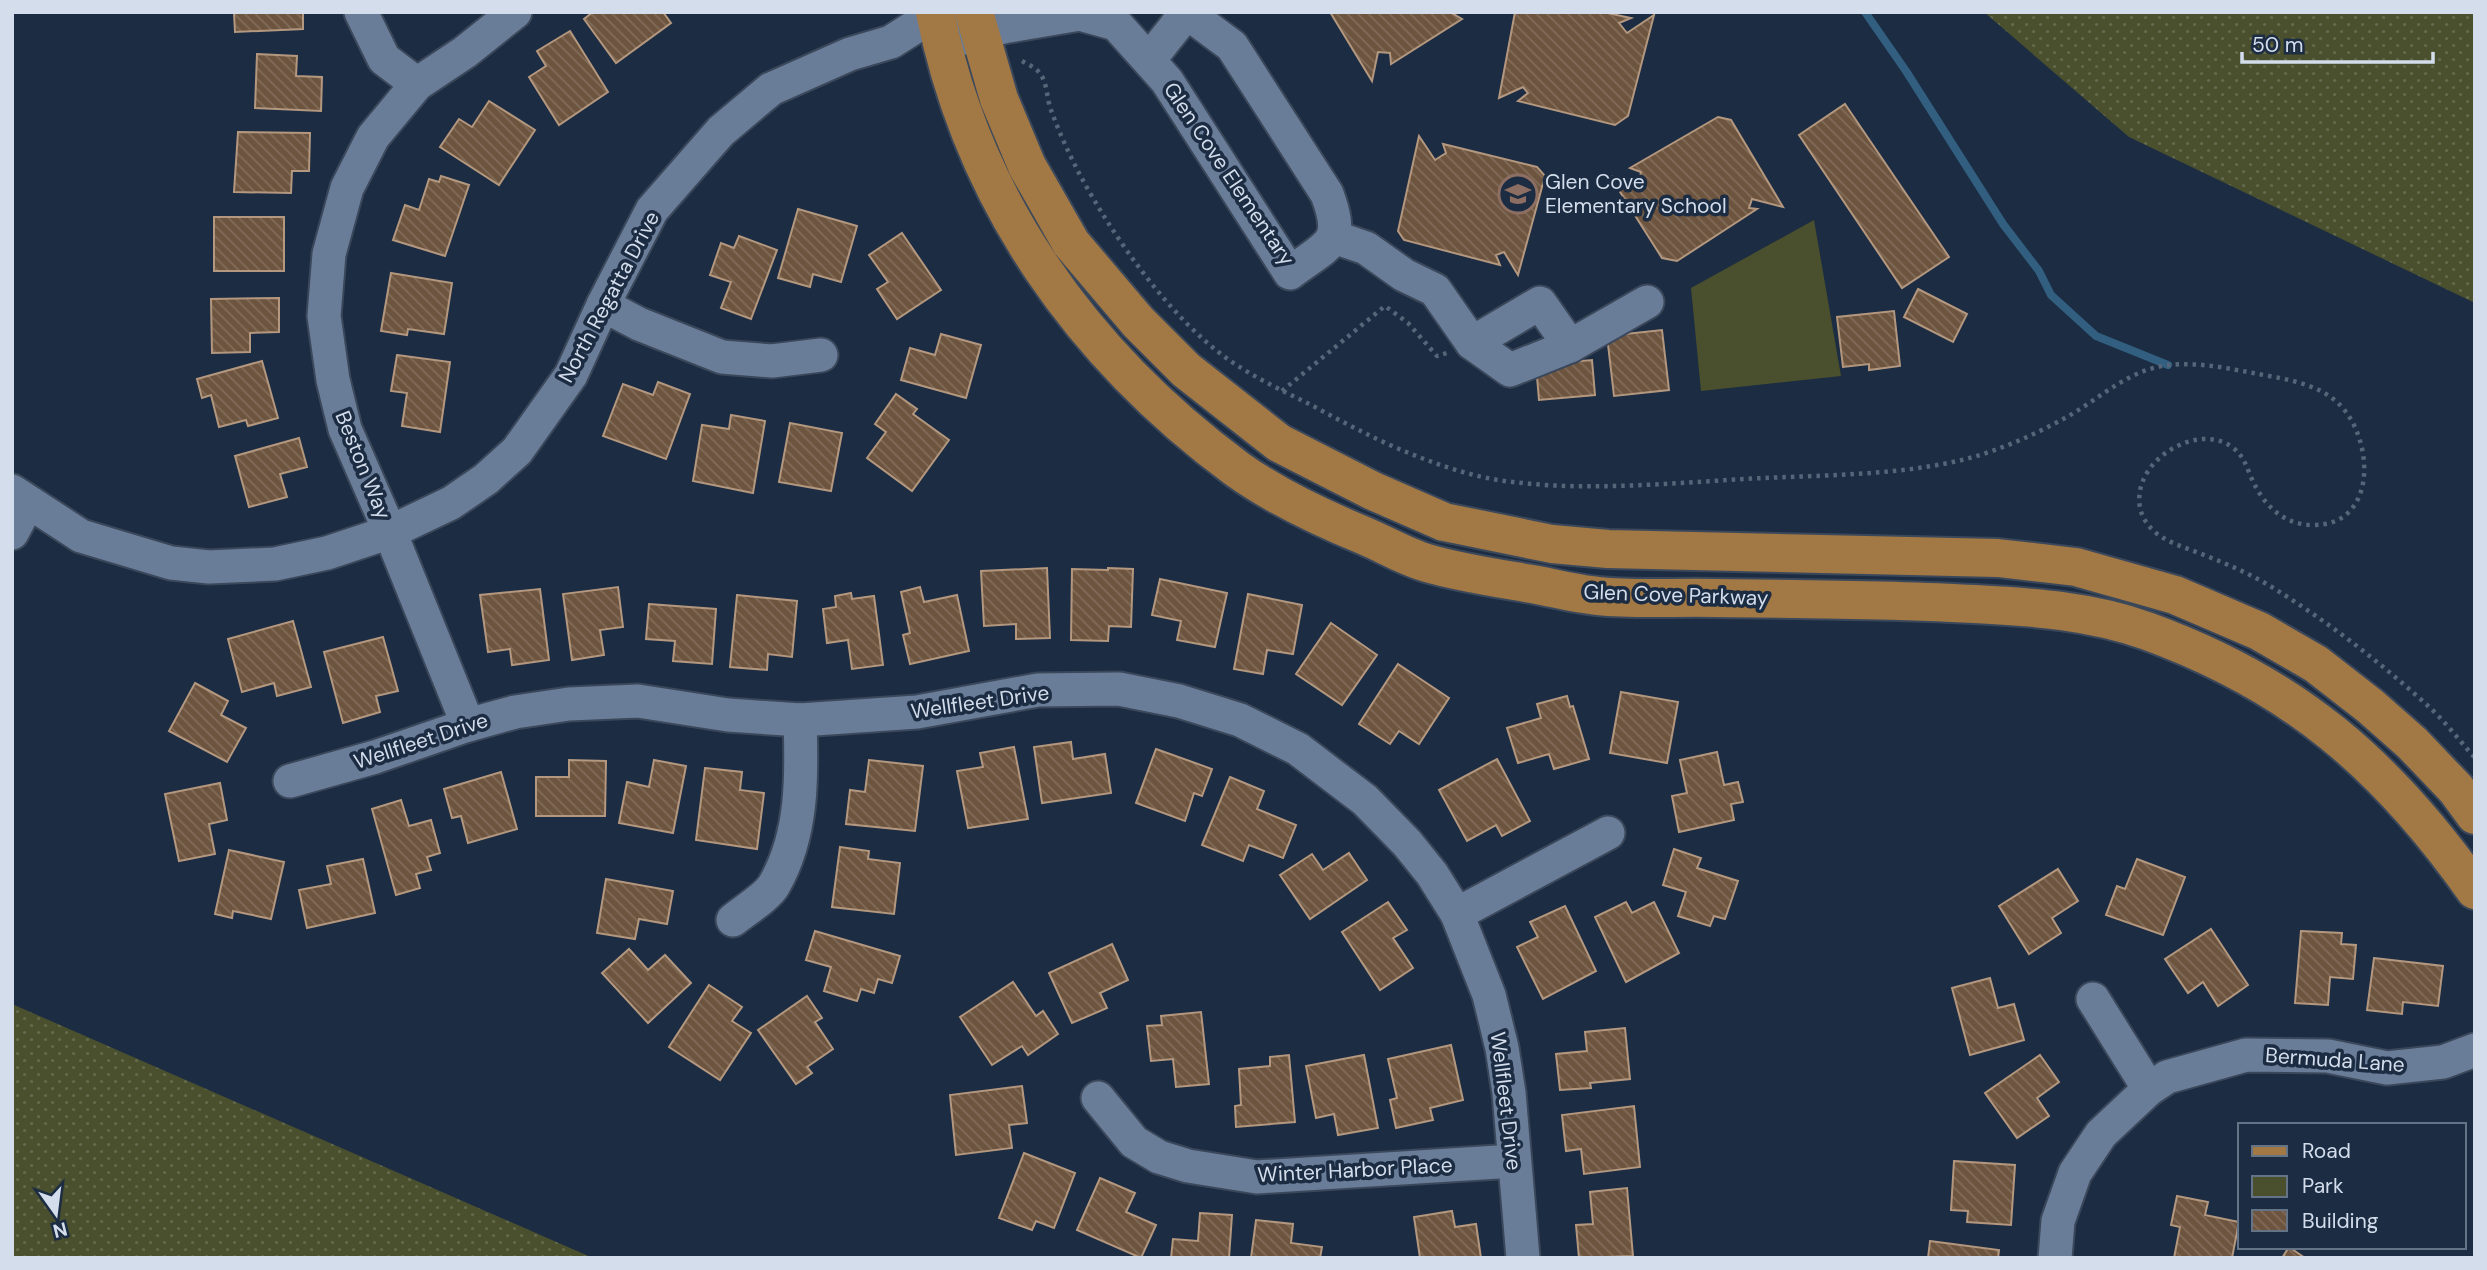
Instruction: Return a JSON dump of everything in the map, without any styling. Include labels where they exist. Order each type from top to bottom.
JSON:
[{"type":"main road","name":"Glen Cove Parkway","points":[[940,21],[957,98],[985,170],[1016,231],[1054,286],[1114,361],[1195,434],[1240,471],[1319,517],[1425,562],[1598,596],[1910,600],[2053,608],[2143,630],[2237,670],[2286,699],[2329,730],[2371,765],[2405,800],[2441,842],[2475,890]]},
{"type":"main road","name":"Glen Cove Parkway","points":[[985,24],[999,99],[1027,166],[1071,243],[1138,322],[1186,370],[1279,443],[1373,491],[1444,522],[1552,544],[1636,550],[1998,558],[2076,567],[2175,594],[2259,631],[2316,664],[2412,743],[2456,789],[2475,815]]},
{"type":"street","points":[[361,12],[384,59],[417,84]]},
{"type":"street","name":"Beston Way","points":[[468,725],[345,429],[332,380],[324,316],[329,254],[347,188],[373,137],[417,84],[465,52],[515,12]]},
{"type":"street","points":[[1149,60],[1184,13],[1214,31],[1232,46],[1327,194],[1335,215],[1334,237],[1366,248],[1404,275],[1435,290],[1472,343],[1510,370],[1570,346],[1647,302]]},
{"type":"street","name":"Glen Cove Elementary","points":[[940,21],[985,24],[1080,14],[1116,24],[1175,93],[1290,273],[1334,237]]},
{"type":"street","name":"North Regatta Drive","points":[[20,497],[81,536],[171,563],[209,567],[275,564],[327,553],[390,532],[451,503],[486,479],[517,451],[571,374],[652,210],[721,131],[771,89],[850,54],[891,42],[940,21]]},
{"type":"street","points":[[1472,343],[1539,303],[1570,346]]},
{"type":"street","points":[[603,305],[639,324],[722,357],[772,361],[821,355]]},
{"type":"street","points":[[12,533],[20,497]]},
{"type":"street","name":"Wellfleet Drive","points":[[290,782],[375,757],[468,725],[515,712],[569,704],[638,701],[728,715],[800,720],[917,712],[1038,690],[1119,688],[1179,701],[1240,720],[1298,749],[1365,800],[1407,843],[1432,874],[1457,914],[1489,995],[1502,1048],[1509,1093],[1522,1258]]},
{"type":"street","points":[[733,920],[774,887],[797,828],[800,720]]},
{"type":"street","points":[[1457,914],[1608,833]]},
{"type":"street","points":[[2093,999],[2149,1089]]},
{"type":"street","name":"Bermuda Lane","points":[[2055,1258],[2057,1221],[2075,1173],[2101,1134],[2149,1089],[2167,1077],[2246,1055],[2328,1056],[2387,1068],[2443,1062],[2475,1050]]},
{"type":"street","name":"Winter Harbor Place","points":[[1098,1098],[1134,1142],[1159,1157],[1188,1166],[1257,1177],[1514,1161]]},
{"type":"path","points":[[985,24],[1009,51],[1041,75],[1048,103],[1075,165],[1108,223],[1143,273],[1189,324],[1227,358],[1282,391],[1397,448],[1459,471],[1509,482],[1566,486],[1916,469],[1993,451],[2037,433],[2071,415],[2137,372],[2168,365],[2203,365],[2297,383],[2326,393],[2340,404],[2353,422],[2361,443],[2364,466],[2364,486],[2354,507],[2337,520],[2314,525],[2289,520],[2268,507],[2254,484],[2245,460],[2229,443],[2207,440],[2184,443],[2161,455],[2147,470],[2140,489],[2139,510],[2149,528],[2167,541],[2233,566],[2274,588],[2328,625],[2431,708],[2475,758]]},
{"type":"path","points":[[1282,391],[1385,306],[1408,323],[1437,356],[1472,343]]},
{"type":"green space","points":[[1984,12],[2475,12],[2475,303],[2129,137]]},
{"type":"green space","points":[[1814,220],[1841,376],[1701,391],[1691,288]]},
{"type":"green space","points":[[12,1004],[593,1258],[12,1258]]},
{"type":"building","points":[[303,12],[303,29],[235,32],[234,13]]},
{"type":"building","points":[[593,12],[663,12],[671,23],[616,63],[584,19]]},
{"type":"building","points":[[1330,12],[1450,12],[1462,19],[1391,64],[1390,53],[1378,52],[1372,81]]},
{"type":"building","points":[[1515,12],[1603,12],[1631,18],[1619,23],[1627,33],[1654,15],[1628,116],[1615,125],[1518,101],[1528,93],[1523,87],[1499,98]]},
{"type":"building","points":[[570,31],[608,92],[559,125],[529,77],[546,66],[537,51]]},
{"type":"building","points":[[257,54],[297,56],[296,76],[322,77],[321,111],[255,108]]},
{"type":"building","points":[[489,101],[535,130],[499,185],[440,147],[459,119],[472,127]]},
{"type":"building","points":[[1845,104],[1949,257],[1902,288],[1799,135]]},
{"type":"building","points":[[1718,117],[1731,120],[1783,207],[1752,199],[1749,208],[1757,209],[1677,261],[1662,258],[1610,176],[1639,181],[1641,172],[1630,168]]},
{"type":"building","points":[[238,132],[310,133],[309,171],[292,171],[291,193],[234,192]]},
{"type":"building","points":[[1419,136],[1435,160],[1446,153],[1443,144],[1537,167],[1545,176],[1518,275],[1504,252],[1496,255],[1500,265],[1404,240],[1398,231]]},
{"type":"building","points":[[441,176],[469,185],[445,256],[393,240],[405,205],[419,210],[429,179],[439,182]]},
{"type":"building","points":[[798,209],[857,226],[841,282],[813,274],[810,287],[778,278]]},
{"type":"building","points":[[214,217],[284,217],[284,271],[214,271]]},
{"type":"building","points":[[902,233],[941,290],[897,319],[877,289],[888,282],[869,255]]},
{"type":"building","points":[[739,236],[777,250],[751,319],[721,308],[731,282],[710,275],[721,243],[734,248]]},
{"type":"building","points":[[391,273],[452,283],[444,334],[408,329],[407,335],[381,331]]},
{"type":"building","points":[[1918,289],[1967,314],[1953,342],[1904,317]]},
{"type":"building","points":[[279,298],[279,332],[250,333],[250,352],[212,353],[211,299]]},
{"type":"building","points":[[1894,311],[1900,366],[1869,370],[1869,364],[1843,367],[1837,317]]},
{"type":"building","points":[[1662,330],[1669,390],[1614,396],[1607,336]]},
{"type":"building","points":[[941,334],[981,345],[966,398],[901,380],[910,348],[935,355]]},
{"type":"building","points":[[397,355],[450,362],[440,432],[402,426],[407,393],[391,391]]},
{"type":"building","points":[[1592,360],[1595,395],[1539,400],[1536,365]]},
{"type":"building","points":[[262,361],[278,418],[248,426],[246,420],[219,427],[211,395],[202,398],[197,379]]},
{"type":"building","points":[[658,382],[690,394],[666,459],[603,436],[623,384],[653,395]]},
{"type":"building","points":[[896,394],[917,409],[913,414],[949,440],[912,491],[867,458],[886,432],[875,424]]},
{"type":"building","points":[[731,415],[765,421],[753,493],[693,481],[702,425],[729,429]]},
{"type":"building","points":[[790,423],[842,433],[831,491],[779,482]]},
{"type":"building","points":[[299,438],[307,467],[280,474],[287,497],[249,507],[235,456]]},
{"type":"building","points":[[1047,568],[1050,638],[1016,639],[1016,624],[984,626],[981,571]]},
{"type":"building","points":[[1072,569],[1133,569],[1131,627],[1109,626],[1108,641],[1071,640]]},
{"type":"building","points":[[1160,579],[1227,593],[1215,647],[1177,640],[1181,621],[1152,615]]},
{"type":"building","points":[[618,587],[623,627],[600,630],[604,655],[572,660],[563,594]]},
{"type":"building","points":[[920,587],[924,602],[957,595],[969,651],[910,664],[903,635],[910,633],[901,592]]},
{"type":"building","points":[[540,589],[549,660],[512,665],[510,649],[488,652],[480,595]]},
{"type":"building","points":[[851,593],[852,599],[874,596],[883,665],[852,669],[848,640],[827,643],[823,609],[836,607],[835,596]]},
{"type":"building","points":[[1248,594],[1302,605],[1293,654],[1267,650],[1263,674],[1234,669]]},
{"type":"building","points":[[737,595],[797,601],[792,657],[768,654],[767,670],[730,667]]},
{"type":"building","points":[[649,604],[716,609],[712,664],[673,661],[675,641],[646,639]]},
{"type":"building","points":[[293,621],[311,687],[277,696],[274,683],[242,692],[228,639]]},
{"type":"building","points":[[1331,623],[1377,655],[1342,705],[1296,674]]},
{"type":"building","points":[[383,637],[398,691],[376,696],[380,712],[343,723],[324,652]]},
{"type":"building","points":[[1398,664],[1449,698],[1419,744],[1399,731],[1390,744],[1359,724]]},
{"type":"building","points":[[195,683],[228,701],[221,715],[246,728],[227,762],[169,731]]},
{"type":"building","points":[[1621,692],[1678,702],[1667,763],[1610,753]]},
{"type":"building","points":[[1567,696],[1570,707],[1573,706],[1589,759],[1554,769],[1549,754],[1518,763],[1507,728],[1541,718],[1537,704]]},
{"type":"building","points":[[1071,742],[1073,759],[1105,754],[1111,793],[1042,803],[1034,747]]},
{"type":"building","points":[[1014,747],[1028,819],[968,828],[957,771],[983,767],[980,753]]},
{"type":"building","points":[[1156,749],[1212,769],[1202,796],[1194,793],[1185,821],[1136,803]]},
{"type":"building","points":[[1717,752],[1724,785],[1738,782],[1743,802],[1731,804],[1734,820],[1679,832],[1672,796],[1687,793],[1680,760]]},
{"type":"building","points":[[1497,759],[1530,821],[1502,836],[1496,825],[1467,841],[1439,790]]},
{"type":"building","points":[[569,760],[606,761],[605,816],[536,816],[536,777],[569,777]]},
{"type":"building","points":[[654,760],[686,766],[673,833],[619,823],[627,782],[649,787]]},
{"type":"building","points":[[869,760],[923,766],[915,831],[846,824],[850,790],[865,792]]},
{"type":"building","points":[[705,768],[742,772],[740,790],[764,793],[757,849],[696,840]]},
{"type":"building","points":[[501,772],[517,829],[468,843],[461,816],[452,818],[444,789]]},
{"type":"building","points":[[1230,777],[1264,791],[1257,809],[1296,825],[1283,858],[1249,845],[1243,861],[1202,845]]},
{"type":"building","points":[[220,783],[227,820],[209,824],[215,854],[179,861],[165,794]]},
{"type":"building","points":[[401,800],[409,826],[431,820],[440,853],[427,857],[431,870],[416,874],[420,888],[396,895],[372,809]]},
{"type":"building","points":[[840,847],[869,851],[868,859],[900,863],[894,914],[832,907]]},
{"type":"building","points":[[1674,849],[1701,858],[1697,868],[1738,881],[1725,919],[1714,916],[1710,926],[1678,916],[1686,892],[1663,885]]},
{"type":"building","points":[[229,850],[284,862],[271,919],[233,911],[232,918],[215,914]]},
{"type":"building","points":[[1349,853],[1367,880],[1310,919],[1280,875],[1312,854],[1323,870]]},
{"type":"building","points":[[363,859],[375,913],[307,928],[299,890],[331,884],[327,866]]},
{"type":"building","points":[[2137,859],[2185,877],[2163,935],[2106,915],[2117,886],[2125,889]]},
{"type":"building","points":[[2058,869],[2078,901],[2052,918],[2061,933],[2029,954],[1999,906]]},
{"type":"building","points":[[606,879],[673,891],[667,924],[639,919],[635,939],[597,933]]},
{"type":"building","points":[[1388,902],[1407,930],[1393,938],[1413,968],[1380,990],[1342,932]]},
{"type":"building","points":[[1626,902],[1632,913],[1654,902],[1679,953],[1626,982],[1595,917]]},
{"type":"building","points":[[1565,906],[1596,971],[1543,999],[1517,947],[1538,937],[1530,922]]},
{"type":"building","points":[[2211,929],[2248,985],[2218,1006],[2203,982],[2188,993],[2165,959]]},
{"type":"building","points":[[815,931],[900,956],[892,983],[878,979],[874,993],[861,989],[857,1001],[824,991],[831,967],[806,960]]},
{"type":"building","points":[[2301,931],[2342,933],[2341,944],[2356,945],[2353,979],[2330,977],[2328,1005],[2295,1003]]},
{"type":"building","points":[[1112,944],[1128,980],[1100,993],[1107,1008],[1072,1023],[1049,973]]},
{"type":"building","points":[[629,949],[648,970],[665,955],[691,983],[648,1023],[602,973]]},
{"type":"building","points":[[2374,958],[2443,966],[2438,1006],[2403,1002],[2402,1014],[2367,1010]]},
{"type":"building","points":[[1990,978],[1998,1008],[2014,1004],[2024,1040],[1970,1055],[1952,988]]},
{"type":"building","points":[[1013,982],[1036,1016],[1043,1011],[1058,1034],[1028,1055],[1022,1046],[992,1065],[960,1017]]},
{"type":"building","points":[[709,985],[742,1007],[732,1021],[751,1033],[720,1080],[669,1047]]},
{"type":"building","points":[[807,996],[822,1018],[815,1022],[833,1049],[807,1067],[812,1073],[796,1084],[758,1030]]},
{"type":"building","points":[[1201,1012],[1209,1084],[1176,1087],[1173,1059],[1151,1061],[1147,1026],[1162,1025],[1161,1016]]},
{"type":"building","points":[[1625,1028],[1630,1079],[1590,1083],[1591,1088],[1560,1090],[1556,1054],[1587,1051],[1585,1032]]},
{"type":"building","points":[[1451,1045],[1463,1100],[1430,1108],[1433,1120],[1396,1128],[1390,1100],[1397,1098],[1388,1059]]},
{"type":"building","points":[[1289,1055],[1295,1122],[1236,1127],[1235,1106],[1241,1105],[1239,1069],[1270,1066],[1270,1057]]},
{"type":"building","points":[[1364,1055],[1378,1128],[1338,1135],[1334,1114],[1316,1118],[1306,1066]]},
{"type":"building","points":[[2040,1055],[2059,1082],[2037,1098],[2049,1116],[2017,1138],[1985,1093]]},
{"type":"building","points":[[1022,1086],[1027,1123],[1009,1125],[1012,1148],[956,1155],[950,1095]]},
{"type":"building","points":[[1634,1106],[1640,1167],[1584,1174],[1581,1149],[1566,1151],[1562,1115]]},
{"type":"building","points":[[1024,1153],[1075,1173],[1054,1228],[1036,1221],[1032,1230],[999,1218]]},
{"type":"building","points":[[1954,1161],[2015,1165],[2011,1225],[1967,1222],[1968,1211],[1951,1210]]},
{"type":"building","points":[[1100,1178],[1135,1193],[1126,1212],[1156,1225],[1141,1258],[1077,1230]]},
{"type":"building","points":[[1627,1188],[1633,1256],[1579,1258],[1576,1225],[1593,1224],[1590,1192]]},
{"type":"building","points":[[2177,1196],[2208,1202],[2205,1215],[2238,1222],[2232,1258],[2174,1258],[2180,1227],[2171,1225]]},
{"type":"building","points":[[1452,1211],[1455,1227],[1476,1224],[1481,1258],[1420,1258],[1414,1217]]},
{"type":"building","points":[[1200,1213],[1232,1215],[1229,1258],[1171,1258],[1173,1239],[1198,1241]]},
{"type":"building","points":[[1256,1220],[1293,1224],[1291,1243],[1322,1247],[1320,1258],[1251,1258]]},
{"type":"building","points":[[1930,1241],[1999,1250],[1998,1258],[1928,1258]]},
{"type":"building","points":[[2288,1249],[2292,1249],[2305,1258],[2282,1258]]},
{"type":"waterway","points":[[1865,12],[1906,71],[2003,224],[2039,271],[2051,295],[2096,336],[2168,365]]},
{"type":"place","name":"Glen Cove Elementary School","points":[[1518,194]]}]
